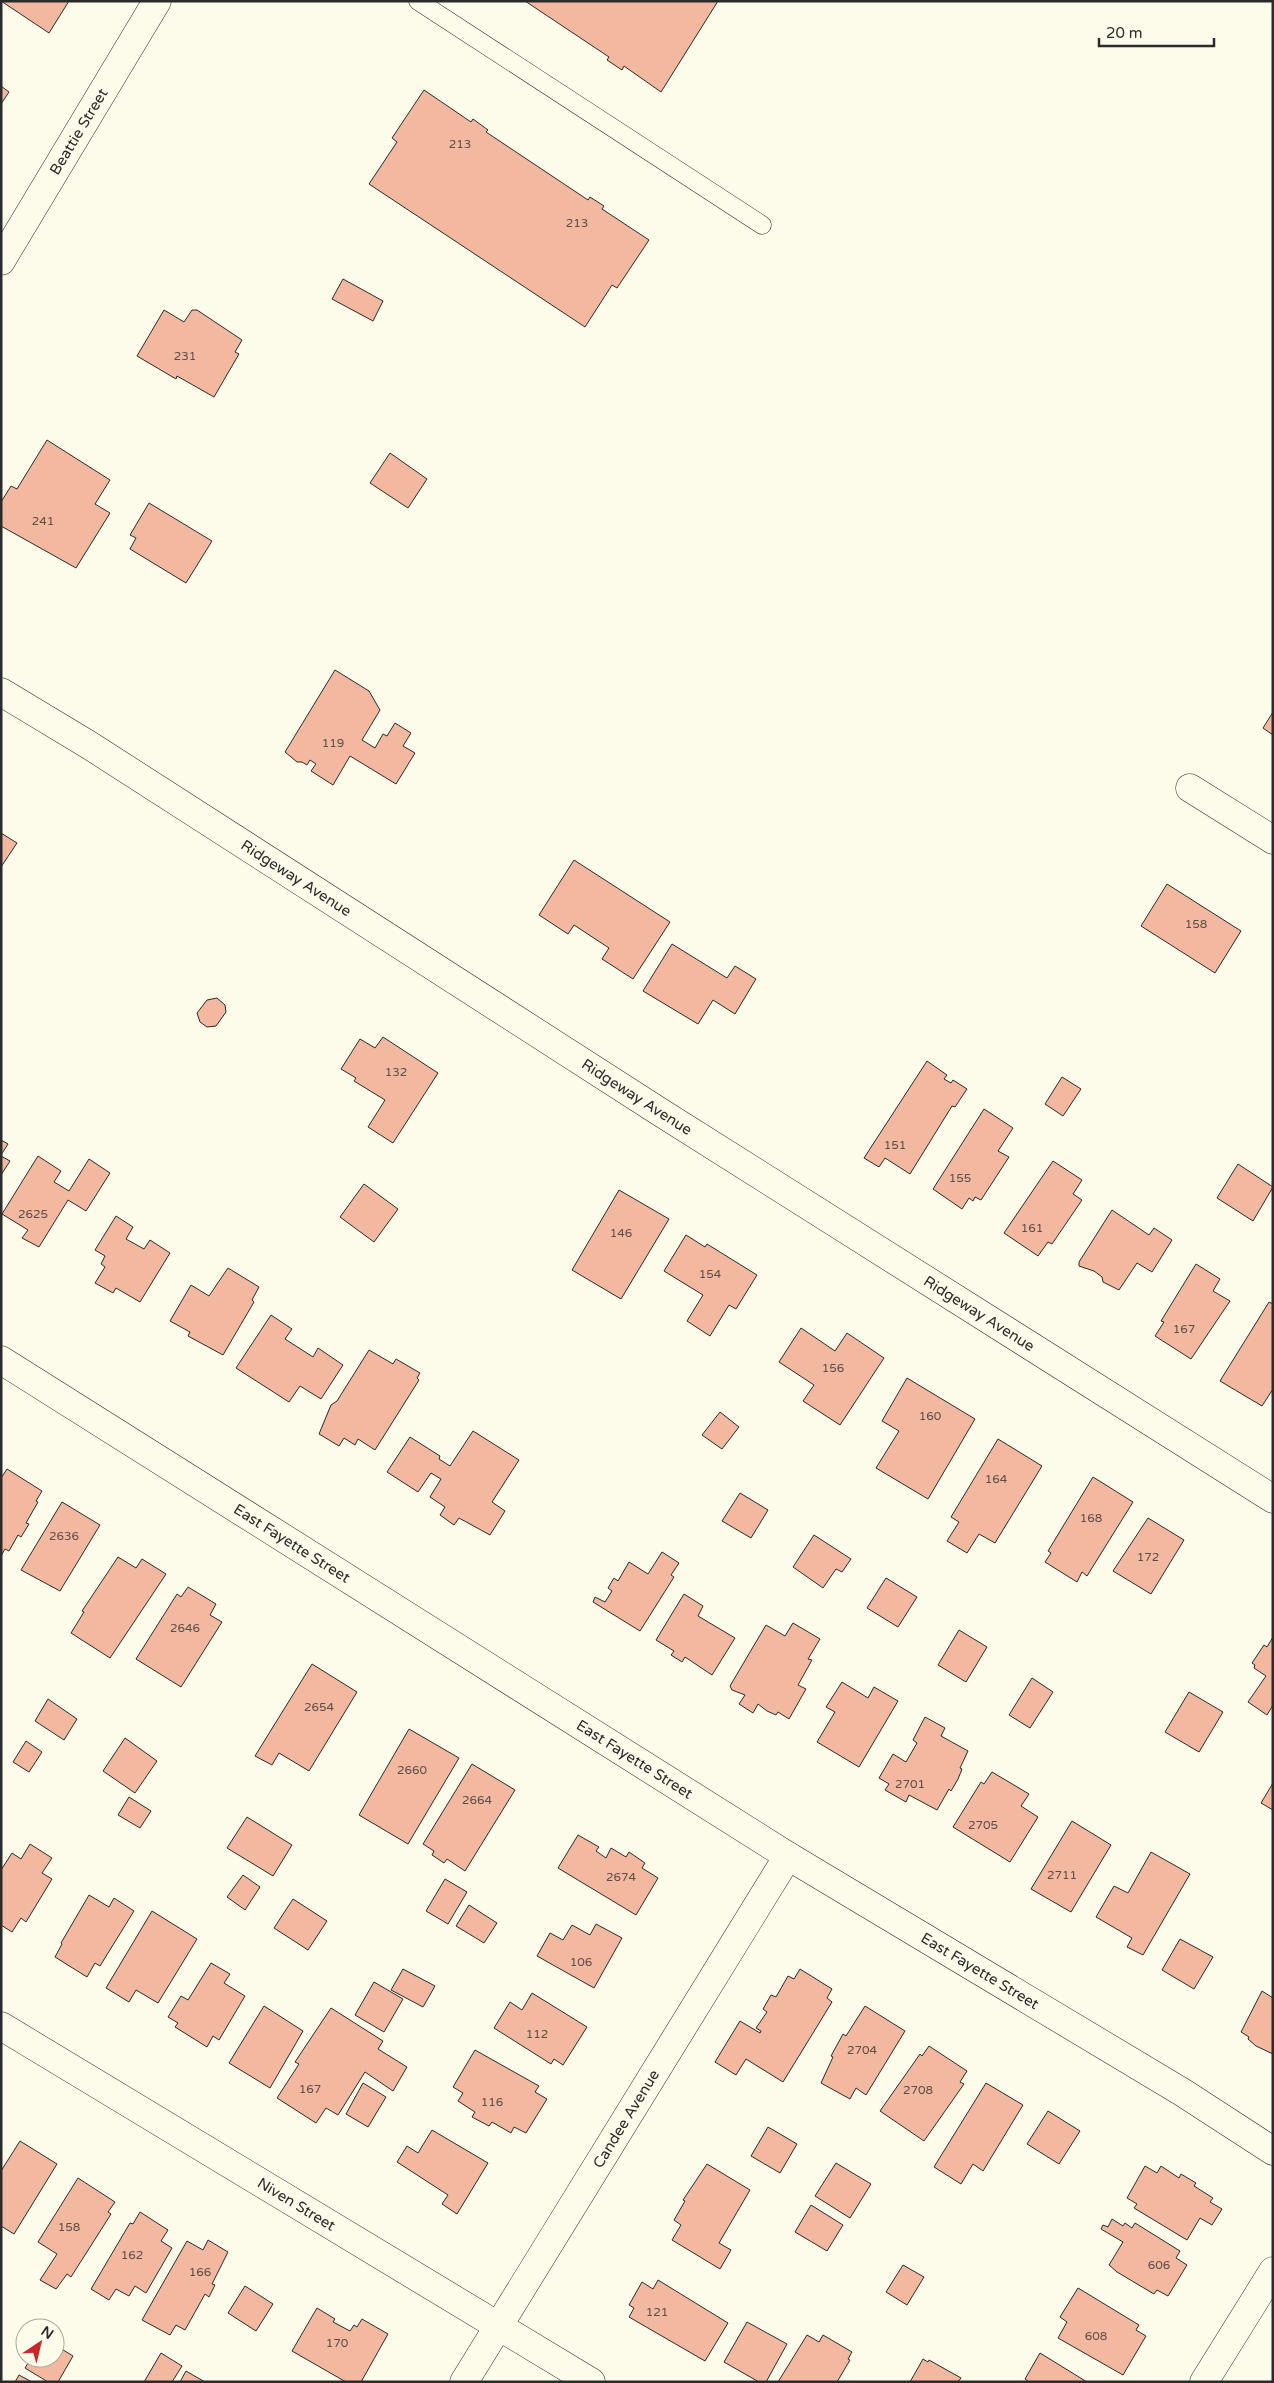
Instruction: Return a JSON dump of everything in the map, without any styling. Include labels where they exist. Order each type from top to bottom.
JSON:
[{"type":"street","name":"Beattie Street","points":[[1,261],[157,1]]},
{"type":"street","name":"Ridgeway Avenue","points":[[1,692],[89,745],[652,1106],[1273,1499]]},
{"type":"street","points":[[1190,788],[1273,840]]},
{"type":"street","name":"East Fayette Street","points":[[1,1360],[788,1856],[1182,2092],[1273,2151]]},
{"type":"street","name":"Candee Avenue","points":[[464,2382],[788,1856]]},
{"type":"street","name":"Niven Street","points":[[1,2026],[591,2382]]},
{"type":"street","points":[[1204,2382],[1273,2271]]},
{"type":"lane","points":[[418,1],[762,225]]},
{"type":"building","points":[[1,1],[69,1],[49,33]]},
{"type":"building","points":[[525,1],[718,1],[661,92],[624,66],[622,70],[607,60],[609,57]]},
{"type":"building","points":[[1,86],[9,92],[1,104]]},
{"type":"building","points":[[424,90],[471,122],[473,119],[488,130],[486,132],[588,200],[590,197],[604,206],[602,209],[649,240],[617,288],[612,285],[585,327],[369,184],[397,142],[392,138]]},
{"type":"building","points":[[343,279],[383,301],[373,321],[332,299]]},
{"type":"building","points":[[164,310],[184,322],[192,310],[197,310],[242,340],[235,352],[239,354],[214,397],[177,376],[176,379],[137,356]]},
{"type":"building","points":[[47,440],[110,480],[95,504],[110,513],[76,568],[1,526],[1,502],[11,486],[17,489]]},
{"type":"building","points":[[390,453],[427,479],[408,508],[370,483]]},
{"type":"building","points":[[149,503],[212,541],[186,583],[130,549],[136,538],[130,535]]},
{"type":"building","points":[[335,670],[369,691],[380,710],[362,740],[375,748],[383,734],[387,736],[395,723],[411,733],[403,746],[415,753],[396,784],[350,756],[333,785],[311,771],[316,764],[310,760],[307,765],[297,762],[285,752]]},
{"type":"building","points":[[1273,712],[1273,735],[1263,728]]},
{"type":"building","points":[[1,833],[17,843],[1,867]]},
{"type":"building","points":[[574,860],[670,922],[633,979],[602,959],[609,948],[574,925],[568,934],[539,915]]},
{"type":"building","points":[[1167,884],[1241,931],[1215,973],[1141,926]]},
{"type":"building","points":[[672,944],[727,978],[735,966],[756,979],[735,1014],[713,1000],[698,1024],[643,991]]},
{"type":"building","points":[[217,998],[225,1005],[226,1012],[216,1026],[207,1027],[200,1022],[197,1013],[207,1000]]},
{"type":"building","points":[[383,1037],[438,1073],[393,1143],[368,1127],[385,1100],[354,1081],[356,1078],[341,1069],[360,1039],[375,1048]]},
{"type":"building","points":[[927,1061],[947,1075],[944,1079],[951,1083],[953,1080],[967,1089],[955,1107],[952,1106],[910,1174],[885,1158],[879,1167],[864,1158]]},
{"type":"building","points":[[1062,1077],[1081,1089],[1063,1116],[1045,1104]]},
{"type":"building","points":[[984,1109],[1013,1128],[998,1151],[1009,1157],[981,1200],[975,1197],[973,1201],[969,1198],[962,1209],[933,1189]]},
{"type":"building","points":[[1,1140],[8,1144],[1,1155]]},
{"type":"building","points":[[1,1156],[10,1161],[1,1175]]},
{"type":"building","points":[[38,1156],[61,1171],[54,1182],[69,1191],[89,1159],[110,1173],[86,1211],[68,1200],[39,1247],[22,1238],[28,1230],[2,1214]]},
{"type":"building","points":[[1053,1161],[1082,1180],[1073,1194],[1082,1200],[1052,1244],[1048,1242],[1038,1256],[1004,1233]]},
{"type":"building","points":[[1238,1164],[1273,1187],[1253,1221],[1217,1198]]},
{"type":"building","points":[[364,1184],[398,1209],[374,1242],[340,1217]]},
{"type":"building","points":[[619,1190],[669,1219],[621,1299],[572,1270]]},
{"type":"building","points":[[1112,1210],[1149,1235],[1154,1228],[1172,1240],[1152,1272],[1137,1263],[1119,1290],[1103,1282],[1102,1277],[1094,1271],[1079,1266],[1079,1262]]},
{"type":"building","points":[[116,1216],[133,1227],[126,1239],[144,1249],[150,1240],[170,1253],[140,1302],[116,1288],[113,1293],[95,1283],[105,1267],[101,1264],[105,1256],[95,1250]]},
{"type":"building","points":[[686,1235],[705,1247],[707,1244],[757,1275],[736,1309],[729,1305],[710,1336],[687,1321],[703,1295],[664,1271]]},
{"type":"building","points":[[1196,1264],[1220,1279],[1213,1291],[1230,1301],[1191,1359],[1155,1336],[1164,1322],[1161,1321]]},
{"type":"building","points":[[228,1268],[259,1287],[252,1300],[254,1302],[223,1355],[188,1336],[190,1332],[170,1321],[191,1285],[209,1296]]},
{"type":"building","points":[[1269,1302],[1273,1304],[1273,1389],[1262,1406],[1220,1381]]},
{"type":"building","points":[[271,1315],[292,1329],[285,1339],[313,1357],[318,1348],[343,1365],[321,1399],[300,1386],[289,1402],[236,1368]]},
{"type":"building","points":[[801,1328],[835,1351],[847,1333],[884,1358],[840,1425],[803,1401],[814,1385],[779,1362]]},
{"type":"building","points":[[369,1350],[393,1364],[396,1359],[420,1373],[417,1378],[419,1380],[375,1450],[358,1439],[355,1445],[344,1438],[339,1446],[319,1434],[331,1405],[337,1401]]},
{"type":"building","points":[[907,1378],[975,1419],[928,1499],[876,1468],[899,1431],[882,1421]]},
{"type":"building","points":[[720,1412],[739,1427],[722,1449],[702,1435]]},
{"type":"building","points":[[473,1431],[519,1460],[492,1502],[505,1511],[490,1535],[459,1518],[454,1525],[440,1515],[445,1507],[430,1497],[441,1479],[431,1473],[418,1492],[387,1472],[410,1437],[440,1456],[439,1459],[450,1466]]},
{"type":"building","points":[[998,1439],[1042,1466],[995,1543],[979,1534],[967,1553],[947,1541],[959,1522],[951,1517]]},
{"type":"building","points":[[7,1469],[42,1491],[26,1523],[29,1524],[21,1537],[18,1535],[9,1551],[5,1549],[1,1556],[1,1478]]},
{"type":"building","points":[[1093,1477],[1133,1502],[1087,1576],[1082,1572],[1077,1582],[1045,1562],[1051,1553],[1048,1551]]},
{"type":"building","points":[[740,1493],[768,1510],[751,1538],[722,1521]]},
{"type":"building","points":[[62,1502],[100,1525],[60,1591],[21,1570]]},
{"type":"building","points":[[1148,1518],[1184,1540],[1151,1594],[1113,1571]]},
{"type":"building","points":[[814,1535],[851,1559],[842,1572],[836,1569],[823,1588],[793,1567]]},
{"type":"building","points":[[662,1552],[679,1563],[671,1575],[674,1577],[640,1631],[593,1602],[595,1597],[605,1602],[612,1591],[608,1588],[614,1578],[618,1581],[629,1562],[648,1574]]},
{"type":"building","points":[[118,1557],[136,1568],[142,1559],[166,1574],[110,1658],[71,1633],[84,1612],[82,1611]]},
{"type":"building","points":[[886,1578],[917,1597],[898,1627],[867,1608]]},
{"type":"building","points":[[188,1587],[216,1604],[210,1615],[222,1622],[181,1687],[136,1659],[177,1594],[181,1597]]},
{"type":"building","points":[[684,1594],[703,1606],[698,1616],[735,1638],[712,1675],[685,1657],[682,1662],[671,1655],[674,1651],[656,1640]]},
{"type":"building","points":[[793,1623],[820,1639],[808,1659],[812,1660],[798,1685],[806,1689],[789,1719],[778,1712],[776,1715],[767,1711],[758,1704],[753,1713],[739,1704],[745,1695],[732,1690],[730,1686],[766,1625],[785,1636]]},
{"type":"building","points":[[959,1630],[987,1647],[966,1682],[938,1665]]},
{"type":"building","points":[[1273,1637],[1273,1705],[1267,1715],[1248,1702],[1266,1676],[1254,1668],[1255,1665],[1252,1663],[1264,1645],[1267,1647]]},
{"type":"building","points":[[312,1664],[357,1692],[309,1771],[279,1753],[272,1765],[255,1756]]},
{"type":"building","points":[[1032,1678],[1053,1692],[1030,1728],[1009,1715]]},
{"type":"building","points":[[842,1682],[868,1698],[874,1687],[898,1701],[859,1767],[817,1742],[835,1712],[826,1707]]},
{"type":"building","points":[[1189,1692],[1223,1712],[1199,1752],[1165,1732]]},
{"type":"building","points":[[48,1699],[77,1719],[64,1740],[35,1721]]},
{"type":"building","points":[[925,1717],[945,1728],[941,1736],[968,1751],[960,1768],[962,1769],[958,1779],[951,1791],[949,1789],[937,1810],[909,1795],[906,1802],[885,1790],[889,1784],[879,1778],[893,1754],[906,1762],[917,1743],[913,1740]]},
{"type":"building","points":[[409,1729],[459,1758],[408,1844],[359,1815]]},
{"type":"building","points":[[125,1738],[157,1761],[135,1793],[103,1771]]},
{"type":"building","points":[[26,1741],[42,1752],[29,1772],[13,1762]]},
{"type":"building","points":[[472,1764],[515,1790],[465,1871],[447,1859],[444,1863],[432,1855],[434,1851],[423,1844]]},
{"type":"building","points":[[992,1772],[1029,1794],[1021,1806],[1038,1817],[1010,1862],[953,1827],[981,1782],[984,1784]]},
{"type":"building","points":[[1273,1783],[1273,1810],[1261,1803]]},
{"type":"building","points":[[129,1797],[151,1811],[140,1828],[118,1815]]},
{"type":"building","points":[[247,1817],[292,1845],[273,1876],[227,1848]]},
{"type":"building","points":[[1072,1821],[1111,1845],[1071,1912],[1031,1889]]},
{"type":"building","points":[[578,1835],[599,1847],[596,1851],[606,1858],[611,1848],[626,1857],[629,1852],[645,1863],[642,1868],[658,1878],[636,1915],[558,1868]]},
{"type":"building","points":[[30,1844],[52,1858],[42,1873],[52,1879],[26,1922],[21,1918],[12,1932],[1,1925],[1,1870],[12,1853],[21,1859]]},
{"type":"building","points":[[1151,1852],[1190,1874],[1143,1955],[1127,1947],[1132,1938],[1096,1917],[1114,1886],[1128,1893]]},
{"type":"building","points":[[243,1875],[260,1887],[245,1910],[227,1897]]},
{"type":"building","points":[[445,1879],[467,1892],[448,1924],[426,1911]]},
{"type":"building","points":[[89,1895],[109,1907],[114,1898],[134,1911],[100,1966],[95,1963],[87,1977],[55,1957]]},
{"type":"building","points":[[293,1899],[327,1921],[308,1950],[274,1928]]},
{"type":"building","points":[[469,1905],[497,1923],[484,1943],[456,1926]]},
{"type":"building","points":[[152,1911],[197,1939],[158,2003],[136,1990],[129,2002],[106,1988]]},
{"type":"building","points":[[596,1924],[622,1938],[594,1988],[537,1956],[550,1933],[563,1940],[572,1925],[590,1935]]},
{"type":"building","points":[[1180,1939],[1213,1957],[1194,1989],[1162,1970]]},
{"type":"building","points":[[211,1963],[230,1974],[224,1983],[245,1996],[219,2040],[213,2036],[207,2047],[175,2027],[178,2023],[168,2017],[181,1996],[188,2000]]},
{"type":"building","points":[[403,1969],[435,1986],[423,2007],[391,1990]]},
{"type":"building","points":[[800,1969],[832,1989],[827,1998],[832,2002],[783,2082],[746,2059],[736,2075],[715,2062],[740,2021],[760,2033],[761,2031],[756,2028],[767,2012],[763,2009],[771,1995],[776,1997],[788,1976],[794,1979]]},
{"type":"building","points":[[374,1982],[403,1999],[384,2032],[355,2015]]},
{"type":"building","points":[[1262,1991],[1273,1998],[1273,2054],[1256,2046],[1248,2039],[1249,2037],[1241,2032]]},
{"type":"building","points":[[532,1993],[587,2027],[563,2065],[554,2059],[551,2064],[494,2028],[510,2002],[522,2010]]},
{"type":"building","points":[[264,2006],[303,2031],[270,2088],[229,2063]]},
{"type":"building","points":[[865,2006],[905,2031],[866,2095],[856,2088],[850,2099],[821,2083],[833,2057],[831,2056],[843,2034],[846,2036]]},
{"type":"building","points":[[331,2008],[383,2041],[378,2049],[407,2067],[393,2091],[365,2072],[338,2115],[326,2108],[316,2123],[277,2098],[299,2064],[295,2062]]},
{"type":"building","points":[[929,2046],[967,2071],[960,2082],[964,2084],[924,2141],[880,2111],[920,2054],[922,2056]]},
{"type":"building","points":[[475,2050],[539,2086],[535,2092],[547,2099],[526,2133],[514,2127],[511,2133],[492,2122],[489,2126],[472,2117],[475,2112],[458,2101],[463,2093],[453,2087]]},
{"type":"building","points":[[363,2083],[386,2097],[368,2127],[346,2114]]},
{"type":"building","points":[[986,2083],[1023,2105],[983,2171],[973,2164],[961,2184],[934,2167]]},
{"type":"building","points":[[1048,2111],[1080,2131],[1059,2164],[1027,2144]]},
{"type":"building","points":[[768,2127],[797,2144],[780,2173],[751,2156]]},
{"type":"building","points":[[432,2130],[488,2163],[457,2214],[442,2204],[448,2195],[397,2162],[407,2146],[418,2153]]},
{"type":"building","points":[[20,2141],[57,2164],[14,2234],[1,2226],[1,2171]]},
{"type":"building","points":[[836,2163],[871,2184],[850,2218],[815,2196]]},
{"type":"building","points":[[707,2164],[750,2190],[719,2243],[731,2250],[720,2269],[672,2240],[681,2225],[674,2220],[685,2201],[683,2200]]},
{"type":"building","points":[[1145,2166],[1157,2173],[1161,2166],[1179,2178],[1181,2174],[1196,2183],[1194,2186],[1213,2198],[1210,2202],[1222,2209],[1212,2225],[1200,2218],[1187,2240],[1134,2208],[1137,2204],[1127,2198]]},
{"type":"building","points":[[78,2178],[115,2202],[108,2212],[111,2214],[71,2277],[67,2274],[56,2289],[40,2280],[57,2254],[38,2242]]},
{"type":"building","points":[[811,2205],[843,2225],[827,2251],[795,2232]]},
{"type":"building","points":[[140,2212],[168,2230],[161,2241],[172,2248],[146,2293],[135,2286],[129,2296],[116,2289],[109,2300],[91,2289],[130,2223],[133,2224]]},
{"type":"building","points":[[1112,2219],[1123,2226],[1125,2223],[1132,2228],[1135,2223],[1180,2251],[1176,2258],[1187,2265],[1168,2296],[1157,2290],[1154,2294],[1117,2272],[1109,2265],[1123,2242],[1101,2229],[1103,2225],[1108,2227]]},
{"type":"building","points":[[208,2240],[228,2252],[212,2284],[215,2285],[209,2297],[205,2294],[185,2330],[176,2325],[170,2335],[142,2320],[187,2241],[203,2250]]},
{"type":"building","points":[[903,2265],[924,2277],[907,2305],[886,2292]]},
{"type":"building","points":[[658,2280],[728,2323],[705,2361],[629,2317],[634,2308],[629,2305],[642,2282],[653,2289]]},
{"type":"building","points":[[245,2286],[273,2304],[256,2331],[228,2313]]},
{"type":"building","points":[[1078,2288],[1139,2325],[1136,2330],[1146,2336],[1123,2375],[1058,2338],[1067,2322],[1060,2317]]},
{"type":"building","points":[[317,2308],[335,2319],[333,2322],[350,2331],[354,2325],[357,2327],[362,2319],[388,2334],[361,2382],[346,2382],[292,2351]]},
{"type":"building","points":[[747,2322],[787,2344],[766,2382],[759,2382],[724,2362]]},
{"type":"building","points":[[807,2335],[819,2342],[823,2335],[852,2352],[848,2359],[850,2360],[837,2382],[778,2382]]},
{"type":"building","points":[[65,2351],[73,2356],[58,2382],[48,2382],[25,2368],[65,2368]]},
{"type":"building","points":[[161,2353],[182,2366],[172,2382],[144,2382]]},
{"type":"building","points":[[1040,2353],[1087,2382],[1029,2382],[1025,2379]]},
{"type":"building","points":[[923,2359],[928,2362],[929,2360],[961,2378],[958,2382],[910,2382]]},
{"type":"building","points":[[186,2371],[205,2382],[180,2382]]},
{"type":"building","points":[[19,2375],[32,2382],[15,2382]]}]
